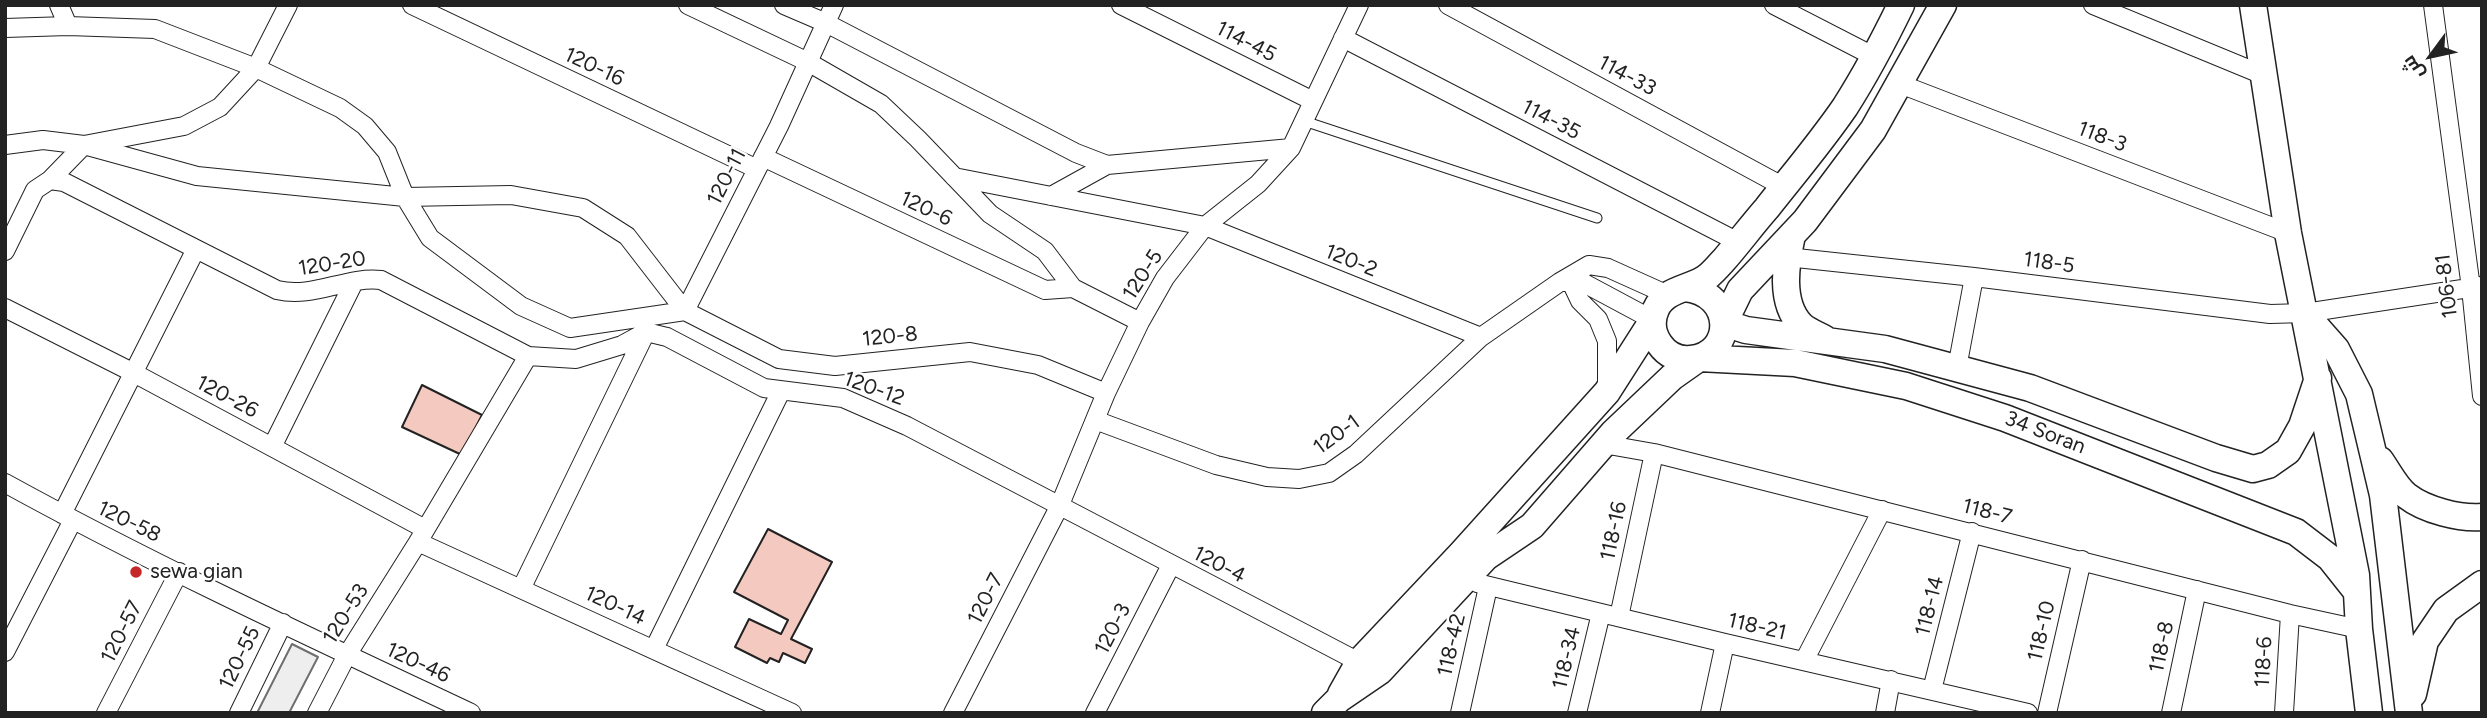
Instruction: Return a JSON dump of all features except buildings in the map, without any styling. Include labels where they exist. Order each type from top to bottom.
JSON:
[{"type":"main road","points":[[1332,706],[1359,662],[1491,522],[1607,392],[1653,320],[1656,309],[1677,292],[1706,278],[1784,187],[1844,108],[1875,57],[1901,5]]},
{"type":"main road","points":[[1332,706],[1380,671],[1486,557],[1532,526],[1603,444],[1672,377],[1717,345],[1740,290],[1789,246],[1873,130],[1943,5]]},
{"type":"main road","points":[[2253,5],[2288,233],[2356,575],[2369,713]]},
{"type":"main road","points":[[1789,246],[1788,304],[1802,326],[1830,341]]},
{"type":"main road","points":[[1677,292],[1697,289],[1709,295],[1717,302],[1724,323]]},
{"type":"main road","points":[[2305,313],[2336,349],[2359,394],[2383,495],[2409,713]]},
{"type":"main road","points":[[1653,320],[1659,344],[1667,353],[1688,360],[1699,358]]},
{"type":"main road","name":"34 Soran","points":[[1724,323],[1746,330],[1885,349],[2030,388],[2253,469],[2268,465],[2288,451],[2302,426],[2318,378]]},
{"type":"main road","name":"34 Soran","points":[[1699,358],[1795,363],[1906,386],[2005,418],[2296,532],[2330,558],[2357,592]]},
{"type":"main road","points":[[2184,487],[2192,449]]},
{"type":"main road","points":[[2372,451],[2406,496],[2444,513],[2482,517]]},
{"type":"main road","points":[[1491,522],[1508,542]]},
{"type":"main road","points":[[2409,713],[2425,641],[2446,610],[2482,584]]},
{"type":"street","points":[[59,5],[68,26]]},
{"type":"street","points":[[5,251],[35,190],[50,180],[84,145],[184,126],[220,107],[256,68],[288,5]]},
{"type":"street","name":"120-16","points":[[412,5],[760,163]]},
{"type":"street","points":[[688,5],[808,62],[881,104],[990,214],[1045,251],[1073,288],[1140,322]]},
{"type":"street","points":[[784,5],[826,23],[1076,153],[1107,165]]},
{"type":"street","name":"120-11","points":[[685,311],[760,163],[834,5]]},
{"type":"street","name":"114-45","points":[[1121,5],[1313,102]]},
{"type":"street","name":"120-5","points":[[1059,507],[1106,393],[1140,322],[1166,278],[1205,226],[1258,184],[1291,148],[1359,5]]},
{"type":"street","name":"114-33","points":[[1448,5],[1784,187]]},
{"type":"street","points":[[1774,5],[1875,57]]},
{"type":"street","points":[[2094,5],[2263,75]]},
{"type":"street","name":"106-81","points":[[2433,5],[2477,287],[2482,396]]},
{"type":"street","points":[[5,28],[68,26],[155,29],[256,68],[340,108],[365,126],[387,152],[405,197],[430,238],[521,306],[570,328],[685,311],[627,236],[583,208],[511,195],[405,197],[197,176],[84,145],[43,140],[5,145]]},
{"type":"street","name":"114-35","points":[[1343,38],[1738,242]]},
{"type":"street","name":"118-3","points":[[1900,84],[2288,233]]},
{"type":"street","points":[[1051,196],[1107,165],[1291,148]]},
{"type":"street","name":"120-6","points":[[760,163],[1045,290],[1073,288]]},
{"type":"street","name":"120-2","points":[[954,177],[1205,226],[1481,337]]},
{"type":"street","name":"120-20","points":[[50,180],[64,183],[277,290],[302,293],[368,279],[381,280],[528,356],[576,359],[622,345],[646,332]]},
{"type":"street","name":"118-5","points":[[1789,246],[1975,277],[2270,314],[2305,313],[2477,287]]},
{"type":"street","points":[[5,652],[12,624],[68,517],[132,372],[195,249]]},
{"type":"street","name":"120-1","points":[[1095,420],[1216,465],[1267,477],[1299,479],[1319,475],[1329,472],[1356,454],[1481,337],[1589,265],[1608,268],[1677,292]]},
{"type":"street","points":[[1957,368],[1975,277]]},
{"type":"street","points":[[272,447],[354,282]]},
{"type":"street","points":[[1566,282],[1582,282],[1653,320]]},
{"type":"street","points":[[1566,282],[1598,319],[1607,341],[1607,392]]},
{"type":"street","name":"120-26","points":[[5,308],[272,447],[422,535]]},
{"type":"street","name":"120-8","points":[[685,311],[779,359],[835,366],[970,352],[1038,365],[1106,393]]},
{"type":"street","points":[[522,587],[646,332]]},
{"type":"street","name":"120-12","points":[[646,332],[667,337],[764,388],[843,398],[907,426],[1059,507]]},
{"type":"street","name":"120-53","points":[[317,713],[347,654],[422,535],[528,356]]},
{"type":"street","points":[[653,649],[781,391]]},
{"type":"street","name":"118-7","points":[[1603,444],[1654,453],[2290,614],[2359,629]]},
{"type":"street","name":"118-16","points":[[1610,615],[1654,453]]},
{"type":"street","name":"120-58","points":[[5,483],[68,517],[347,654]]},
{"type":"street","name":"120-4","points":[[1059,507],[1359,662]]},
{"type":"street","name":"120-7","points":[[953,713],[1059,507]]},
{"type":"street","points":[[1804,661],[1882,510]]},
{"type":"street","name":"118-14","points":[[1932,690],[1972,532]]},
{"type":"street","name":"120-14","points":[[422,535],[522,587],[792,713]]},
{"type":"street","name":"118-10","points":[[2047,713],[2082,560]]},
{"type":"street","name":"120-3","points":[[1095,713],[1171,565]]},
{"type":"street","name":"120-57","points":[[106,713],[179,572]]},
{"type":"street","name":"118-21","points":[[1483,585],[2028,713]]},
{"type":"street","name":"118-42","points":[[1460,713],[1483,585]]},
{"type":"street","name":"118-8","points":[[2171,713],[2197,590]]},
{"type":"street","name":"118-6","points":[[2284,713],[2290,614]]},
{"type":"street","name":"118-34","points":[[1577,713],[1610,615]]},
{"type":"street","name":"120-55","points":[[239,713],[283,623]]},
{"type":"street","points":[[1710,713],[1726,643]]},
{"type":"street","name":"120-46","points":[[347,654],[471,713]]},
{"type":"street","points":[[1885,713],[1891,680]]},
{"type":"lane","points":[[1304,121],[1597,218]]},
{"type":"shaded area","points":[[292,644],[318,657],[289,713],[257,713]]},
{"type":"place","name":"sewa gian","points":[[136,572]]}]
